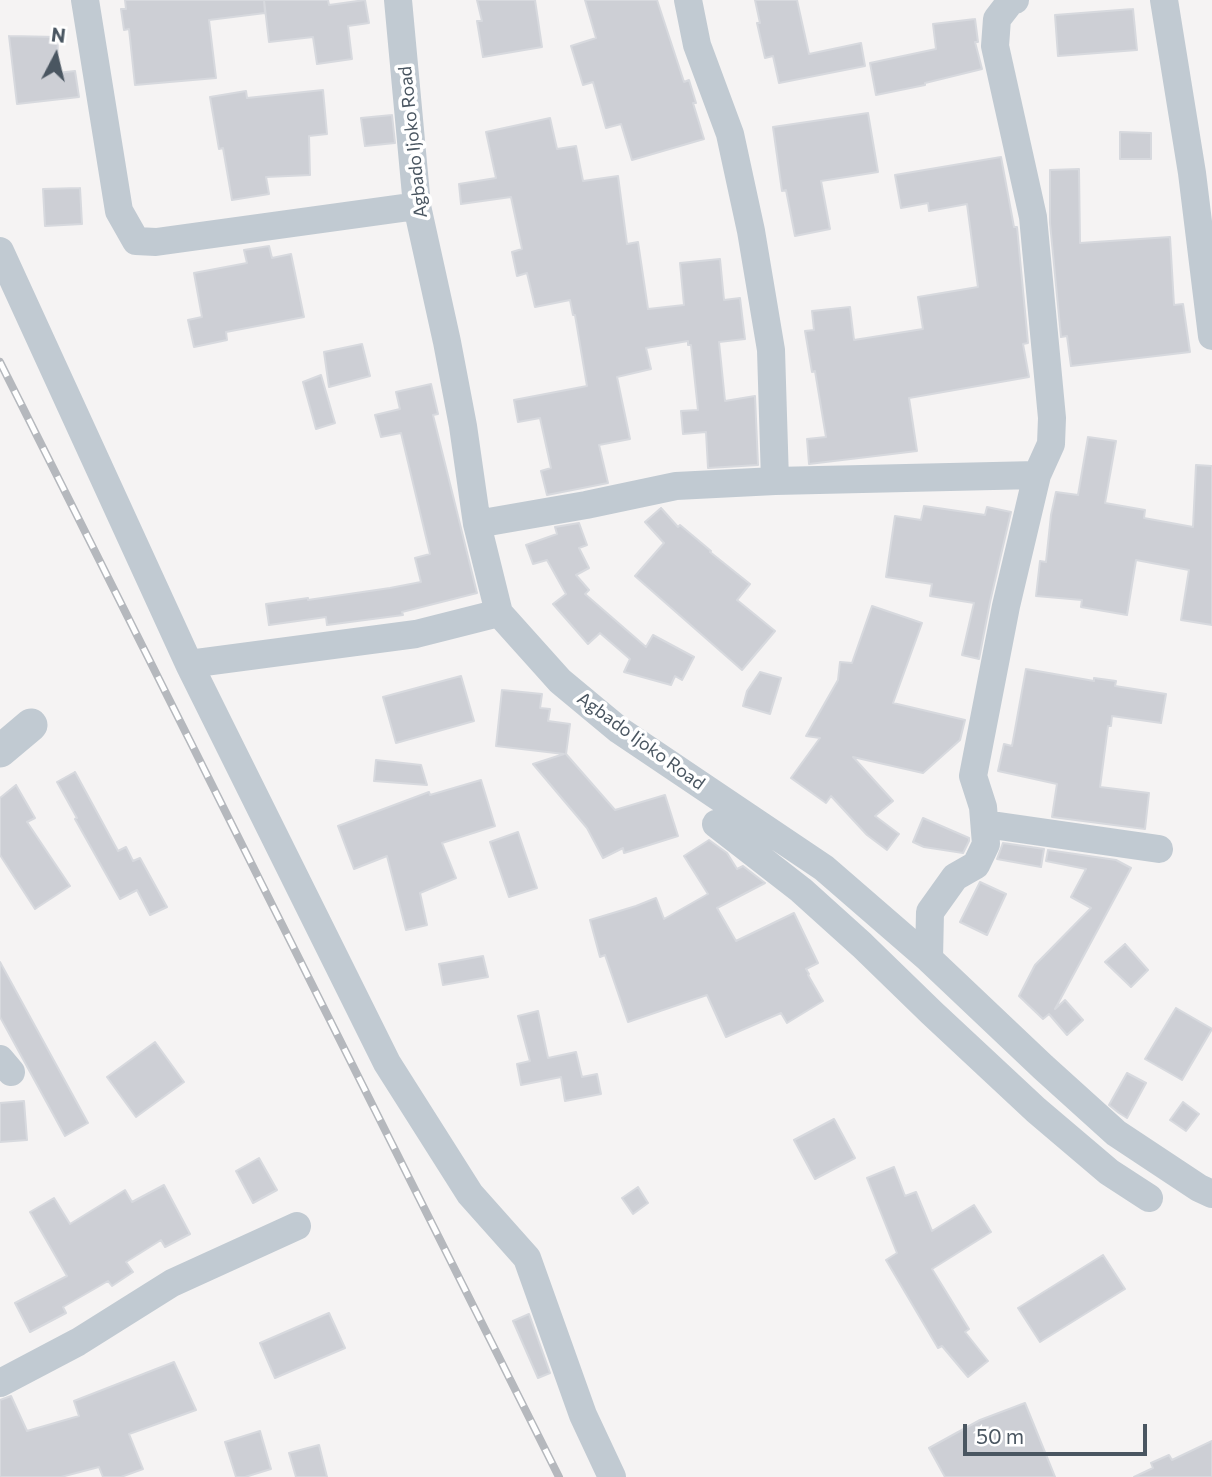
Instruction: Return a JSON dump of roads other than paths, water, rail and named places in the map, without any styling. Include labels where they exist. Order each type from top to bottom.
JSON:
[{"type":"street","points":[[85,0],[119,211],[136,241],[156,242],[417,206]]},
{"type":"street","name":"Agbado Ijoko Road","points":[[398,0],[417,206],[463,426],[477,524],[499,613],[559,681],[619,730],[824,868],[929,959],[1116,1133],[1212,1194]]},
{"type":"street","points":[[688,0],[697,46],[730,134],[751,231],[771,350],[775,481]]},
{"type":"street","points":[[929,959],[930,912],[955,877],[976,864],[986,844],[984,807],[972,776],[1006,606],[1037,475],[1051,444],[1052,418],[1033,217],[995,46],[997,19],[1011,1],[1016,0]]},
{"type":"street","points":[[1164,0],[1192,173],[1212,336]]},
{"type":"street","points":[[0,251],[189,664],[387,1063],[470,1194],[527,1258],[583,1415],[612,1477]]},
{"type":"street","points":[[477,524],[676,486],[1037,475]]},
{"type":"street","points":[[189,664],[416,634],[499,613]]},
{"type":"street","points":[[0,751],[30,725]]},
{"type":"street","points":[[716,824],[801,890],[1036,1110],[1109,1172],[1149,1198]]},
{"type":"street","points":[[985,824],[1159,849]]},
{"type":"street","points":[[0,1383],[78,1342],[172,1283],[297,1226]]},
{"type":"railway","points":[[0,362],[559,1477]]}]
